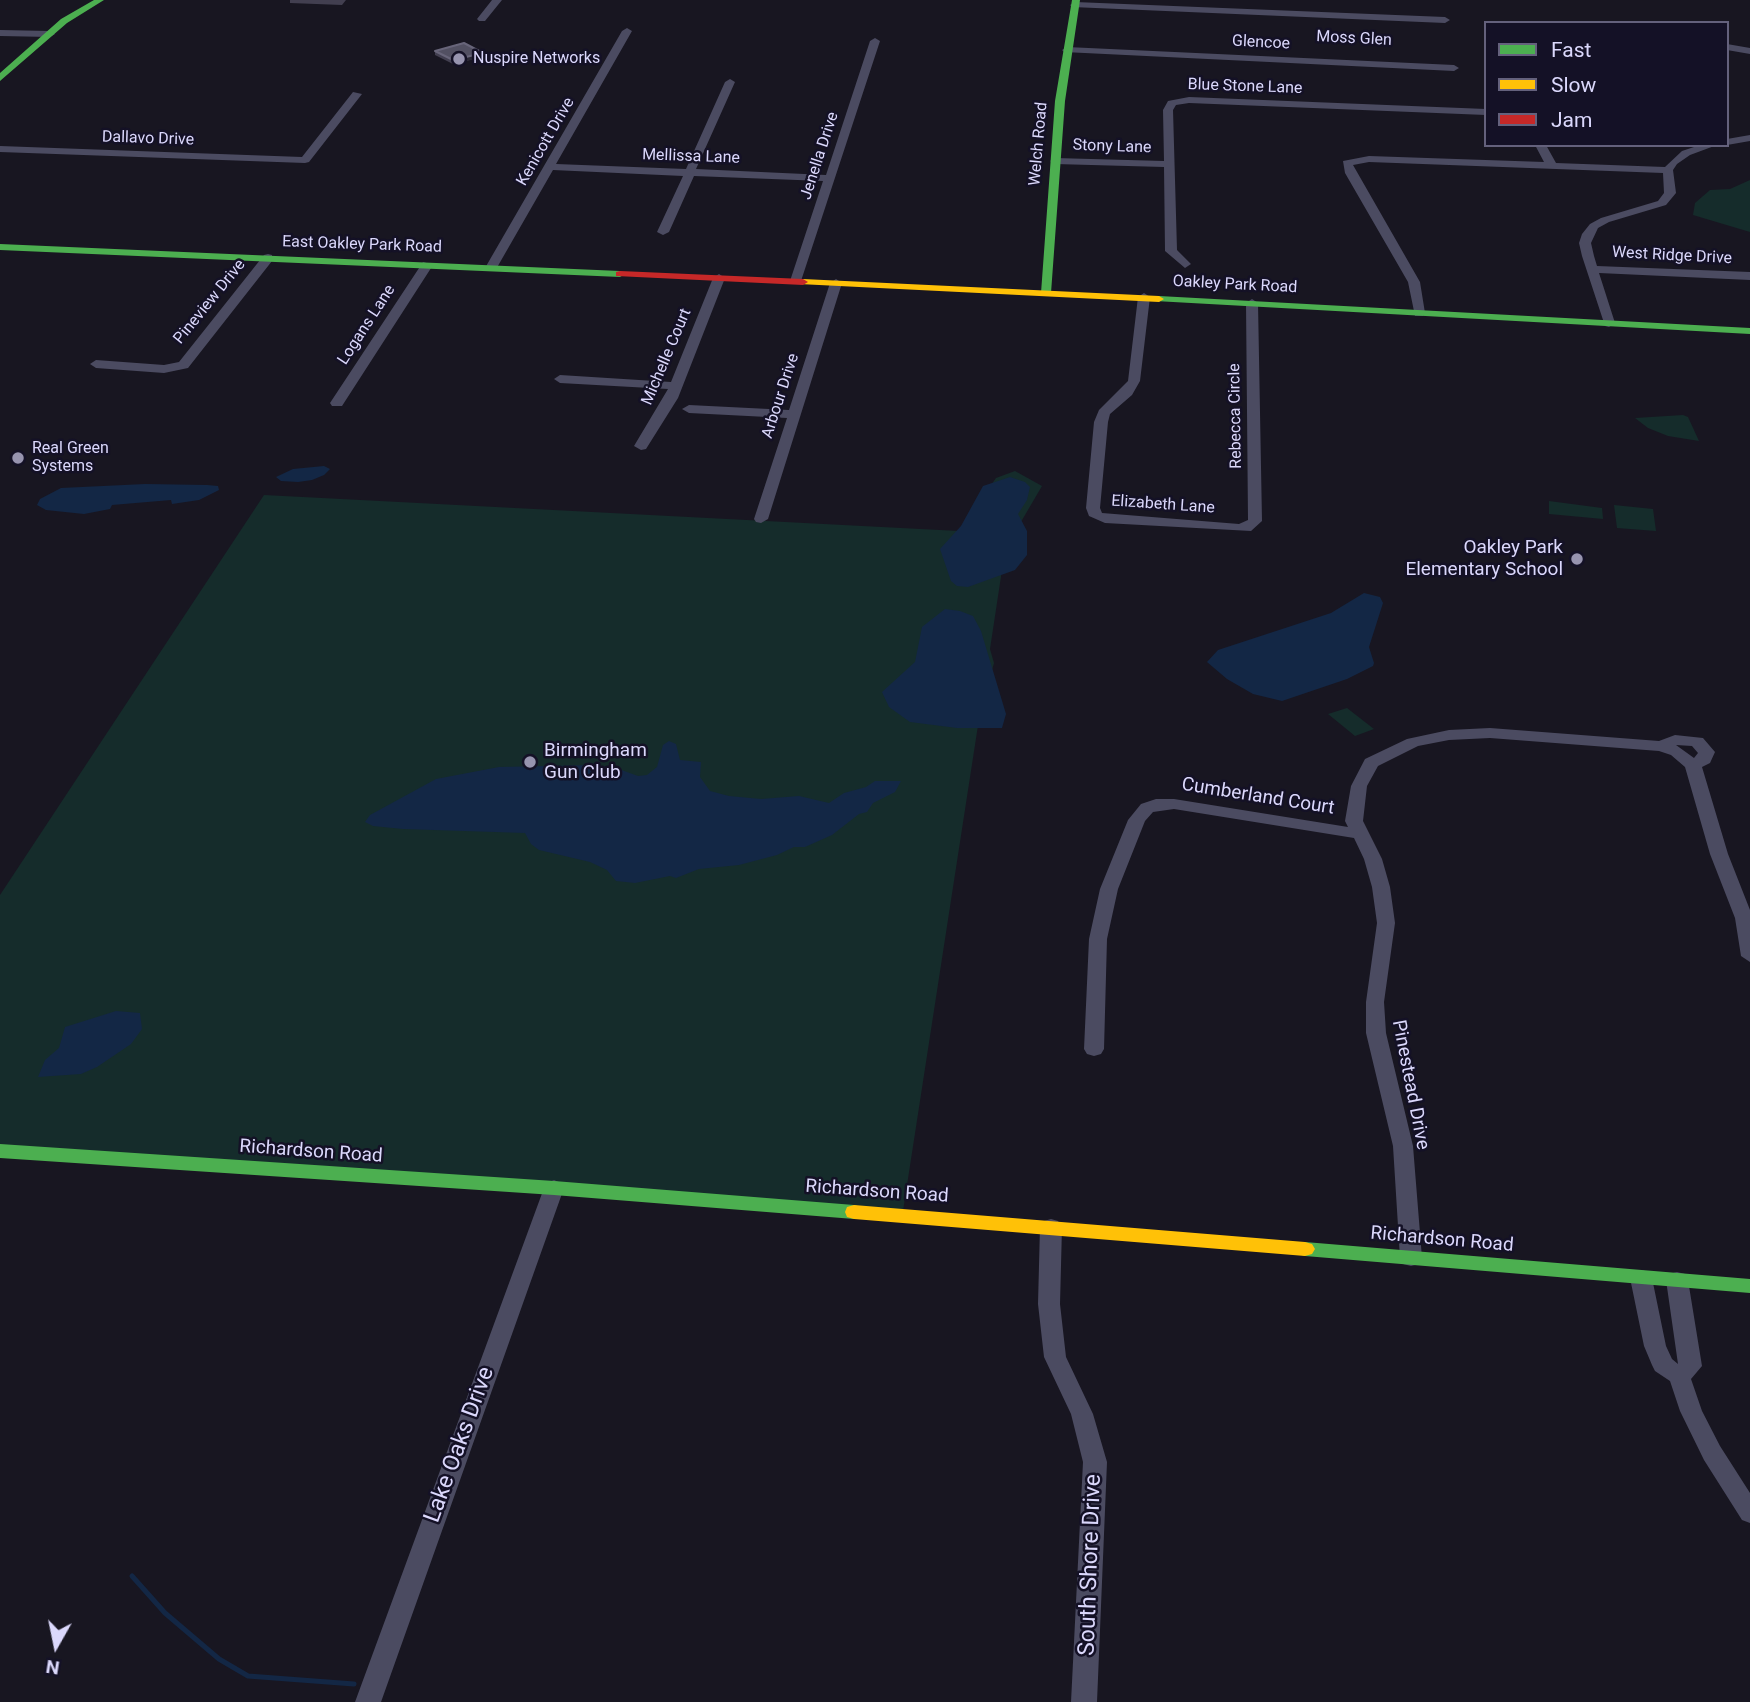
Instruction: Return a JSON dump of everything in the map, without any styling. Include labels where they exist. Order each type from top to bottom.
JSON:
[{"type":"street","points":[[64,21],[78,0]]},
{"type":"street","points":[[0,78],[64,21],[100,0]]},
{"type":"street","points":[[482,19],[498,0]]},
{"type":"street","points":[[1075,2],[1445,20]]},
{"type":"street","name":"Welch Road","points":[[1046,293],[1055,161],[1075,2]]},
{"type":"street","name":"Kenicott Drive","points":[[491,268],[627,31]]},
{"type":"street","points":[[0,35],[47,36]]},
{"type":"street","name":"Jenella Drive","points":[[796,281],[874,41]]},
{"type":"street","points":[[1729,47],[1750,51]]},
{"type":"street","name":"Moss Glen","points":[[1181,55],[1189,49],[1206,48],[1428,59],[1444,55]]},
{"type":"street","name":"Glencoe","points":[[1067,50],[1454,68]]},
{"type":"street","points":[[663,232],[730,82]]},
{"type":"street","name":"Dallavo Drive","points":[[0,149],[305,160],[357,94]]},
{"type":"street","name":"Blue Stone Lane","points":[[1185,264],[1171,251],[1163,102],[1189,100],[1484,112]]},
{"type":"street","points":[[1729,142],[1750,138]]},
{"type":"street","points":[[1541,147],[1551,164]]},
{"type":"street","points":[[1609,323],[1585,243],[1590,231],[1605,220],[1662,202],[1671,188],[1668,170],[1673,162],[1686,153],[1706,147]]},
{"type":"street","points":[[1419,313],[1414,282],[1350,173],[1347,163],[1369,159],[1668,170]]},
{"type":"street","name":"Stony Lane","points":[[1055,161],[1168,164]]},
{"type":"street","name":"Mellissa Lane","points":[[550,167],[830,178]]},
{"type":"street","name":"East Oakley Park Road","points":[[2,247],[719,278]]},
{"type":"street","name":"Pineview Drive","points":[[96,364],[164,369],[183,365],[268,258]]},
{"type":"street","name":"Logans Lane","points":[[337,403],[427,265]]},
{"type":"street","name":"West Ridge Drive","points":[[1592,269],[1750,276]]},
{"type":"street","name":"Oakley Park Road","points":[[719,278],[1144,297],[1750,331]]},
{"type":"street","name":"Michelle Court","points":[[640,446],[655,426],[675,386],[719,278]]},
{"type":"street","name":"Arbour Drive","points":[[761,519],[835,283]]},
{"type":"street","name":"Elizabeth Lane","points":[[1144,297],[1134,381],[1127,392],[1104,413],[1101,422],[1094,512],[1099,518],[1113,520],[1239,528],[1251,525]]},
{"type":"street","name":"Rebecca Circle","points":[[1251,525],[1256,517],[1252,303]]},
{"type":"street","points":[[560,379],[675,386]]},
{"type":"street","points":[[689,409],[793,414]]},
{"type":"street","name":"Pinestead Drive","points":[[1411,1258],[1403,1146],[1376,1033],[1375,1002],[1386,923],[1381,887],[1373,859],[1354,821],[1359,786],[1371,763],[1413,742],[1449,735],[1490,733],[1671,745],[1693,765],[1719,854],[1744,918],[1750,956]]},
{"type":"street","name":"Cumberland Court","points":[[1094,1049],[1098,939],[1110,889],[1137,820],[1147,808],[1156,804],[1174,804],[1361,834]]},
{"type":"street","name":"Richardson Road","points":[[0,1150],[554,1188],[1750,1286]]},
{"type":"street","name":"Lake Oaks Drive","points":[[368,1702],[554,1188]]},
{"type":"street","name":"South Shore Drive","points":[[1051,1227],[1049,1304],[1054,1350],[1062,1374],[1082,1414],[1095,1462],[1084,1702]]},
{"type":"street","points":[[1642,1278],[1655,1346],[1663,1365],[1679,1376],[1692,1412],[1713,1453],[1750,1513]]},
{"type":"street","points":[[1676,1280],[1685,1319],[1691,1366],[1679,1376]]},
{"type":"green space","points":[[1750,180],[1750,232],[1693,215],[1695,203],[1710,190],[1730,189]]},
{"type":"green space","points":[[1688,417],[1699,441],[1668,436],[1648,428],[1635,418]]},
{"type":"green space","name":"Birmingham Gun Club","points":[[1015,471],[1042,486],[1018,527],[1002,570],[990,649],[994,663],[979,719],[903,1211],[0,1148],[0,895],[264,495],[959,531],[996,478]]},
{"type":"green space","points":[[1549,501],[1602,508],[1603,519],[1549,514]]},
{"type":"green space","points":[[1614,505],[1653,509],[1656,531],[1617,528]]},
{"type":"green space","points":[[1347,708],[1374,729],[1355,736],[1328,714]]},
{"type":"water","points":[[324,466],[330,469],[312,480],[281,481],[276,477],[293,469]]},
{"type":"water","points":[[1010,477],[1025,482],[1030,487],[1027,500],[1018,514],[1027,531],[1027,555],[1015,570],[968,587],[957,586],[951,581],[940,549],[961,526],[983,486]]},
{"type":"water","points":[[145,484],[207,485],[218,486],[219,490],[199,500],[172,504],[171,500],[112,505],[110,509],[84,514],[46,510],[37,505],[40,499],[61,488]]},
{"type":"water","points":[[1364,593],[1380,597],[1383,603],[1369,647],[1374,663],[1347,679],[1282,701],[1253,694],[1227,679],[1207,662],[1218,650],[1331,613]]},
{"type":"water","points":[[945,609],[973,616],[981,631],[1006,714],[1002,728],[957,728],[910,722],[889,707],[882,692],[915,662],[922,627]]},
{"type":"water","points":[[669,741],[676,744],[680,760],[701,762],[700,777],[710,791],[729,796],[761,799],[799,796],[829,803],[844,793],[866,787],[875,781],[901,781],[895,792],[873,803],[867,812],[859,814],[832,835],[805,847],[794,847],[777,855],[739,865],[699,869],[676,878],[670,876],[635,883],[616,881],[607,870],[590,862],[539,850],[531,844],[525,833],[403,829],[373,826],[365,822],[370,815],[436,779],[499,767],[594,765],[616,768],[638,776],[647,775],[657,767],[663,745]]},
{"type":"water","points":[[116,1011],[140,1013],[142,1029],[131,1044],[97,1067],[81,1074],[38,1077],[45,1060],[59,1048],[65,1027]]},
{"type":"building","points":[[464,43],[483,53],[453,60],[435,51]]},
{"type":"waterway","points":[[132,1576],[165,1613],[219,1659],[248,1676],[354,1684]]},
{"type":"traffic: fast","points":[[0,78],[64,21],[100,0]]},
{"type":"traffic: fast","points":[[1046,293],[1060,101],[1076,0]]},
{"type":"traffic: fast","points":[[0,247],[620,274]]},
{"type":"traffic: fast","points":[[1159,299],[1750,331]]},
{"type":"traffic: fast","points":[[0,1151],[554,1188],[854,1212]]},
{"type":"traffic: fast","points":[[1305,1249],[1750,1286]]},
{"type":"traffic: slow","points":[[803,282],[1159,299]]},
{"type":"traffic: slow","points":[[854,1212],[1305,1249]]},
{"type":"traffic: jam","points":[[620,274],[803,282]]},
{"type":"place","name":"Nuspire Networks","points":[[459,59]]},
{"type":"place","name":"Real Green Systems","points":[[18,458]]},
{"type":"place","name":"Oakley Park Elementary School","points":[[1577,559]]},
{"type":"place","name":"Birmingham Gun Club","points":[[530,762]]}]
